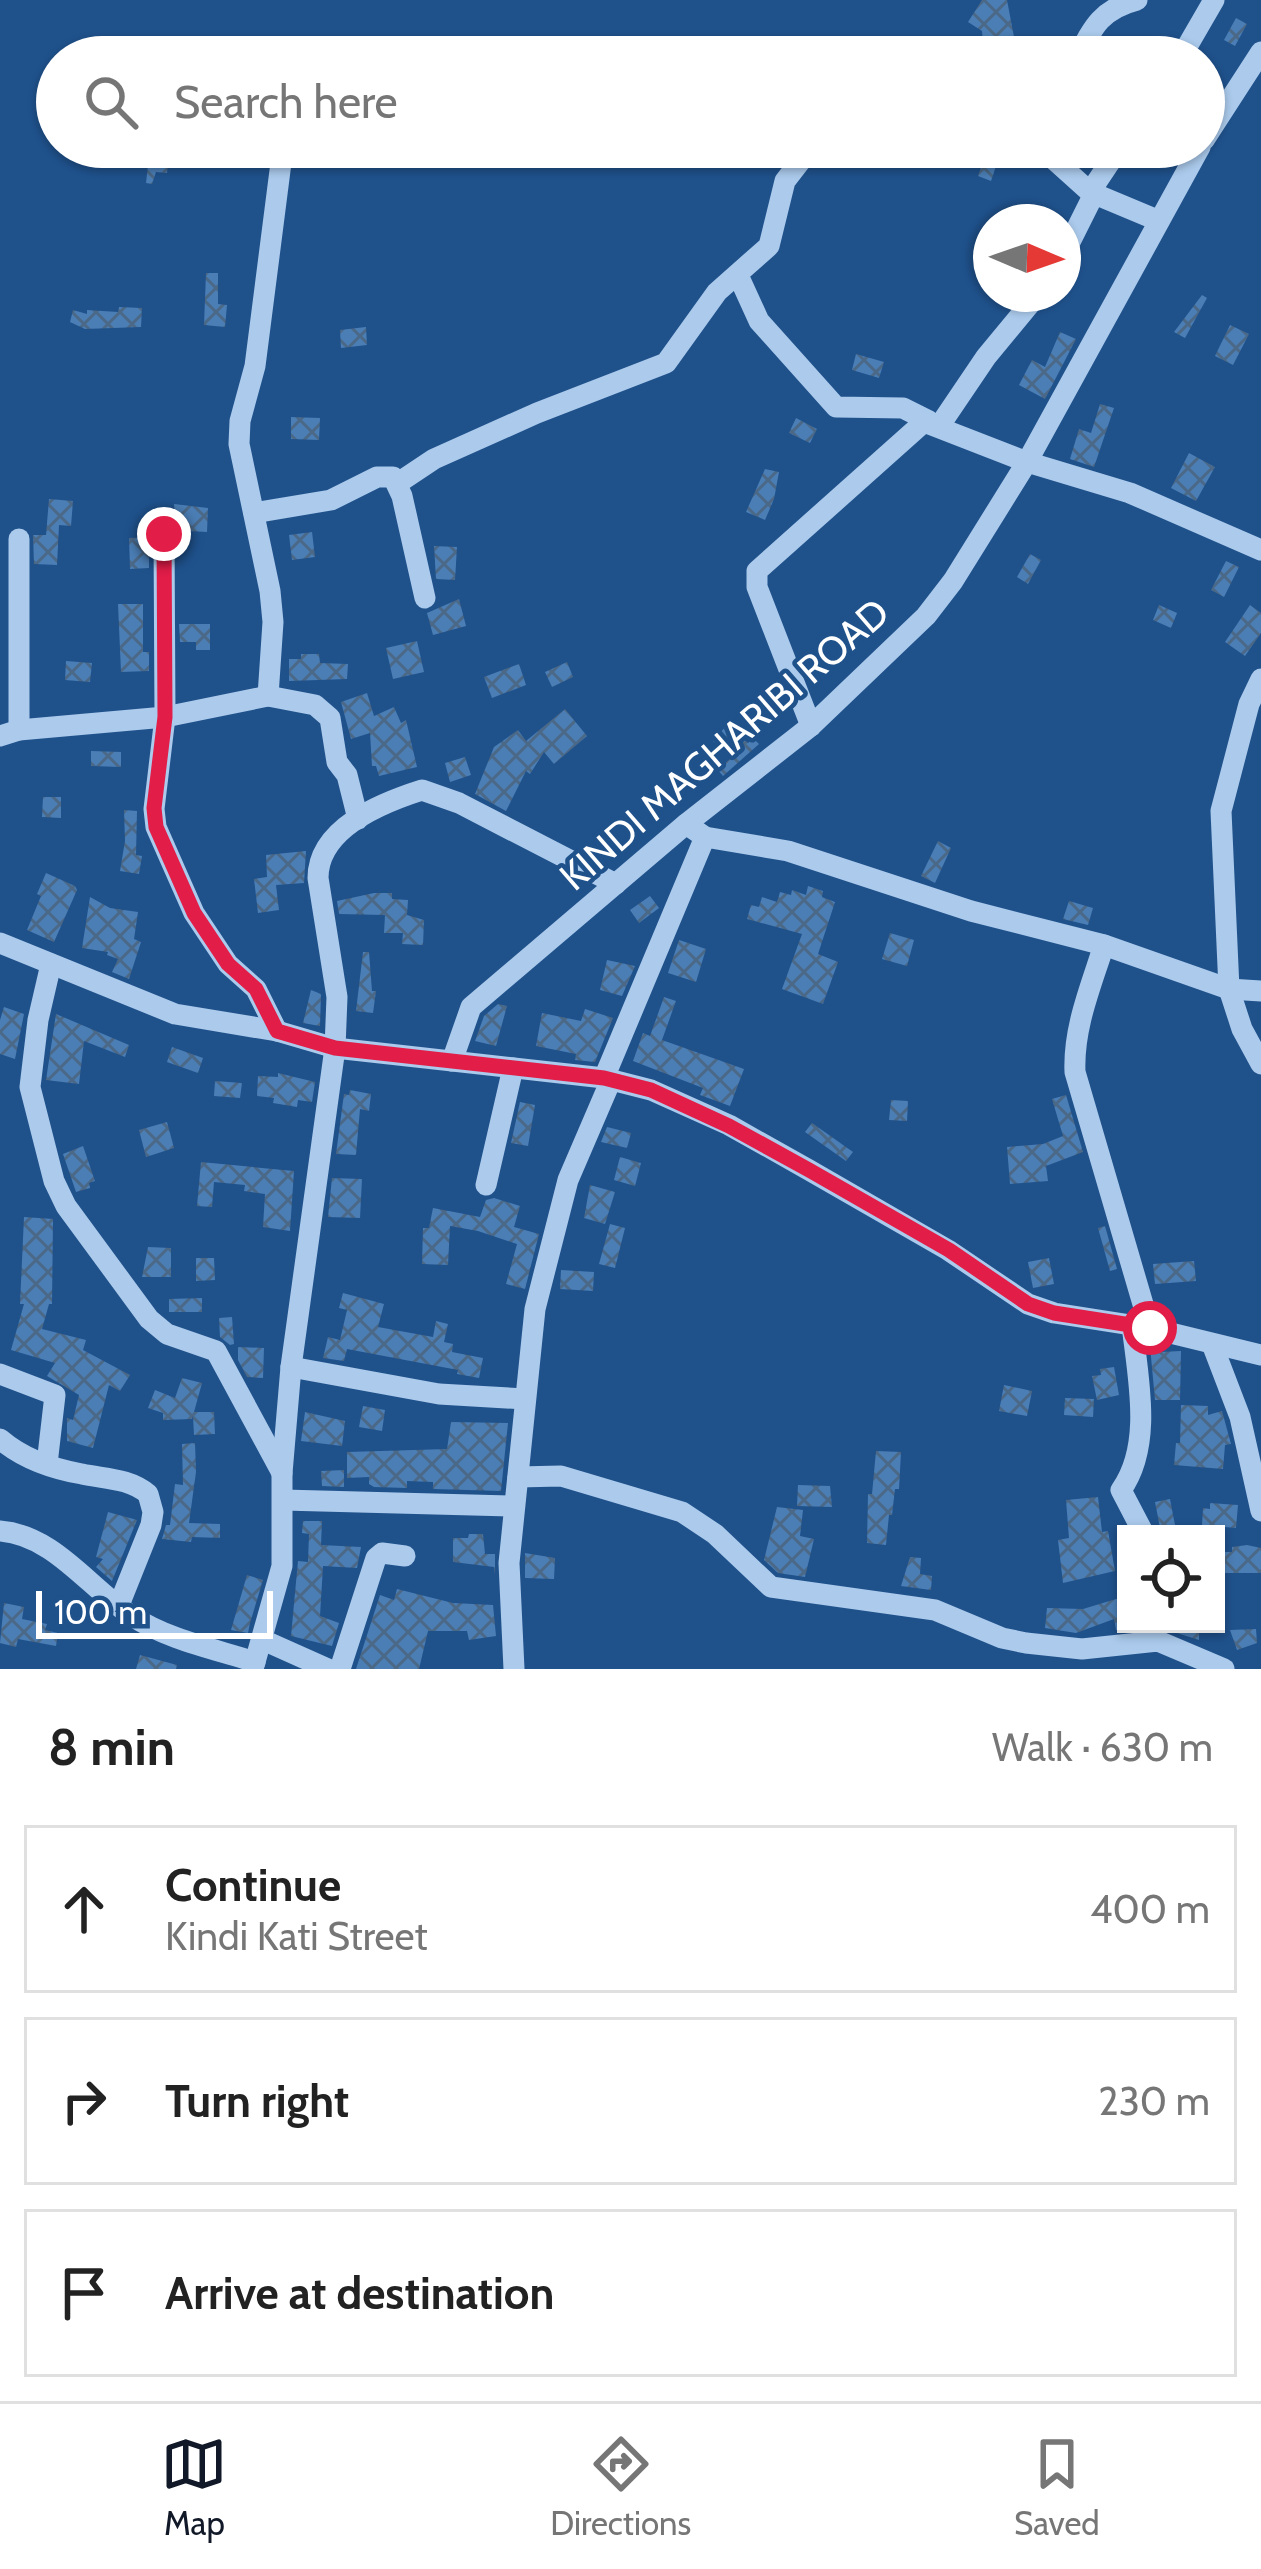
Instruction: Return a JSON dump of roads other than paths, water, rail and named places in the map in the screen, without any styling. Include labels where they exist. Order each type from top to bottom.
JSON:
[{"type":"street","points":[[1088,36],[1097,19],[1137,0]]},
{"type":"street","points":[[1193,36],[1214,0]]},
{"type":"street","name":"KINDI MAGHARIBI ROAD","points":[[1225,108],[1261,52]]},
{"type":"street","points":[[268,696],[273,622],[239,444],[255,367],[280,168]]},
{"type":"street","points":[[398,483],[434,459],[666,363],[706,306],[770,246],[785,182],[795,168]]},
{"type":"street","points":[[1064,168],[1092,193],[1157,220]]},
{"type":"street","points":[[1081,217],[1107,168]]},
{"type":"street","name":"KINDI MAGHARIBI ROAD","points":[[452,1061],[471,1007],[686,824],[811,726],[926,616],[1028,462],[1188,168]]},
{"type":"street","points":[[738,275],[759,321],[836,407],[903,408],[1028,462],[1130,494],[1261,550]]},
{"type":"street","points":[[811,726],[757,587],[757,571],[909,433],[934,423],[1023,312]]},
{"type":"street","points":[[254,513],[331,500],[388,476],[398,483],[425,598]]},
{"type":"street","points":[[164,534],[165,717],[154,808],[164,850],[194,913],[228,964],[256,989],[277,1031]]},
{"type":"street","points":[[20,539],[9,733],[165,717],[268,696],[315,705],[330,718],[337,762],[347,775],[358,819]]},
{"type":"street","points":[[1261,679],[1221,811],[1229,989],[1242,1029],[1261,1064]]},
{"type":"street","points":[[0,1531],[43,1544],[132,1617],[254,1665],[282,1566],[282,1473],[290,1367],[335,1048],[338,997],[321,914],[318,862],[324,847],[358,819],[413,793],[433,792],[616,884]]},
{"type":"street","points":[[686,824],[705,837],[788,851],[970,911],[1104,945],[1229,989],[1261,991]]},
{"type":"street","points":[[514,1669],[509,1563],[545,1259],[568,1180],[705,837]]},
{"type":"street","points":[[0,944],[175,1014],[277,1031],[335,1048],[608,1079],[651,1090],[729,1126],[949,1250],[1028,1304],[1261,1355]]},
{"type":"street","points":[[1104,945],[1074,1052],[1075,1072],[1141,1327],[1137,1456],[1120,1490],[1139,1525]]},
{"type":"street","points":[[51,964],[30,1088],[54,1181],[66,1206],[149,1319],[167,1334],[216,1352],[282,1473]]},
{"type":"street","points":[[486,1185],[513,1068]]},
{"type":"street","points":[[1212,1344],[1240,1417],[1261,1509]]},
{"type":"street","points":[[290,1367],[440,1394],[525,1399]]},
{"type":"street","points":[[0,1375],[55,1395],[46,1464]]},
{"type":"street","points":[[0,1439],[20,1454],[46,1464],[121,1480],[148,1494],[151,1525],[119,1605]]},
{"type":"street","points":[[518,1477],[561,1476],[682,1512],[715,1534],[771,1587],[935,1610],[1026,1643],[1082,1649],[1171,1635],[1224,1669]]},
{"type":"street","points":[[283,1500],[514,1506]]},
{"type":"street","points":[[340,1669],[373,1562],[382,1553],[405,1556]]},
{"type":"street","points":[[263,1640],[328,1669]]}]
